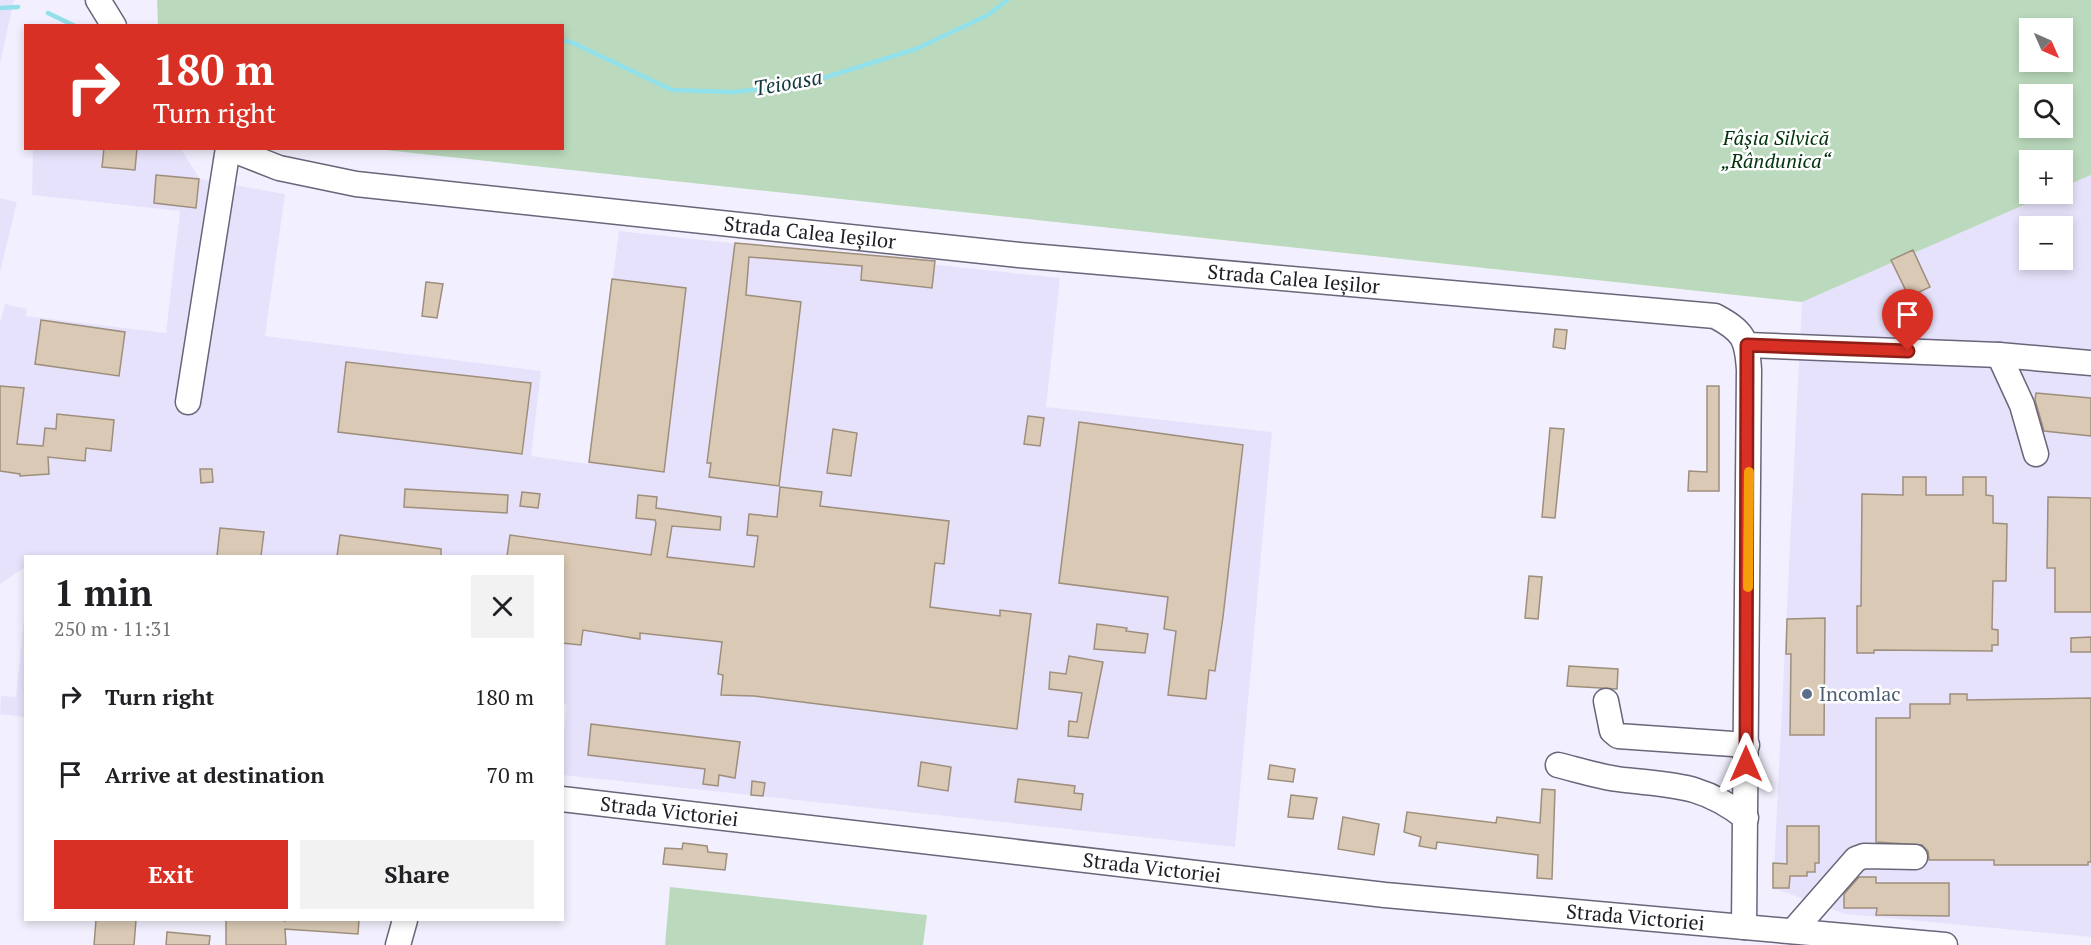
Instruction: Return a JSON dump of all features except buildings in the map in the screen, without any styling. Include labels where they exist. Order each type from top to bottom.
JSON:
[{"type":"street","points":[[98,0],[113,24]]},
{"type":"street","points":[[188,402],[228,150]]},
{"type":"street","name":"Strada Calea Ieșilor","points":[[233,150],[279,168],[356,184],[1019,255],[1715,316],[1736,328],[1747,345]]},
{"type":"street","points":[[1725,945],[1744,927],[1747,745],[1747,345],[1999,355],[2091,363]]},
{"type":"street","points":[[1999,355],[2022,405],[2036,454]]},
{"type":"street","points":[[1606,701],[1612,731],[1618,736],[1747,745]]},
{"type":"street","points":[[1558,765],[1615,778],[1681,785],[1710,794],[1746,818]]},
{"type":"street","name":"Strada Victoriei","points":[[564,799],[1384,895],[1945,945]]},
{"type":"street","points":[[1793,931],[1856,859],[1864,856],[1915,857]]},
{"type":"street","points":[[398,945],[405,921]]},
{"type":"shaded area","points":[[0,0],[14,0],[0,63]]},
{"type":"shaded area","points":[[33,150],[182,150],[200,179],[285,194],[265,336],[541,371],[531,456],[588,464],[619,231],[1060,278],[1046,407],[1272,432],[1235,847],[564,775],[567,704],[564,703],[564,555],[24,555],[24,568],[0,584],[0,323],[5,304],[27,309],[26,316],[166,333],[180,211],[32,195]]},
{"type":"shaded area","name":"Incomlac","points":[[2091,175],[2091,937],[1845,914],[1773,888],[1802,302],[2026,204],[2073,204],[2073,183]]},
{"type":"shaded area","points":[[0,198],[17,202],[0,272]]},
{"type":"shaded area","points":[[24,618],[24,717],[0,714],[1,696],[16,697]]},
{"type":"green space","name":"Fâşia Silvică „Rândunica“","points":[[157,0],[2091,0],[2091,175],[2073,183],[2073,150],[2019,150],[2019,204],[2026,204],[1802,302],[385,150],[564,150],[564,24],[158,24]]},
{"type":"green space","points":[[670,887],[927,915],[923,945],[665,945]]},
{"type":"waterway","name":"Teioasa","points":[[564,41],[571,42],[672,90],[733,92],[801,85],[916,49],[988,15],[1007,0]]},
{"type":"waterway","points":[[0,8],[18,7]]},
{"type":"waterway","points":[[48,13],[71,24]]},
{"type":"slow traffic","points":[[1748,587],[1749,472]]},
{"type":"place","name":"Incomlac","points":[[1807,694]]},
{"type":"route","points":[[1746,764],[1749,383],[1747,345],[1908,351]]}]
